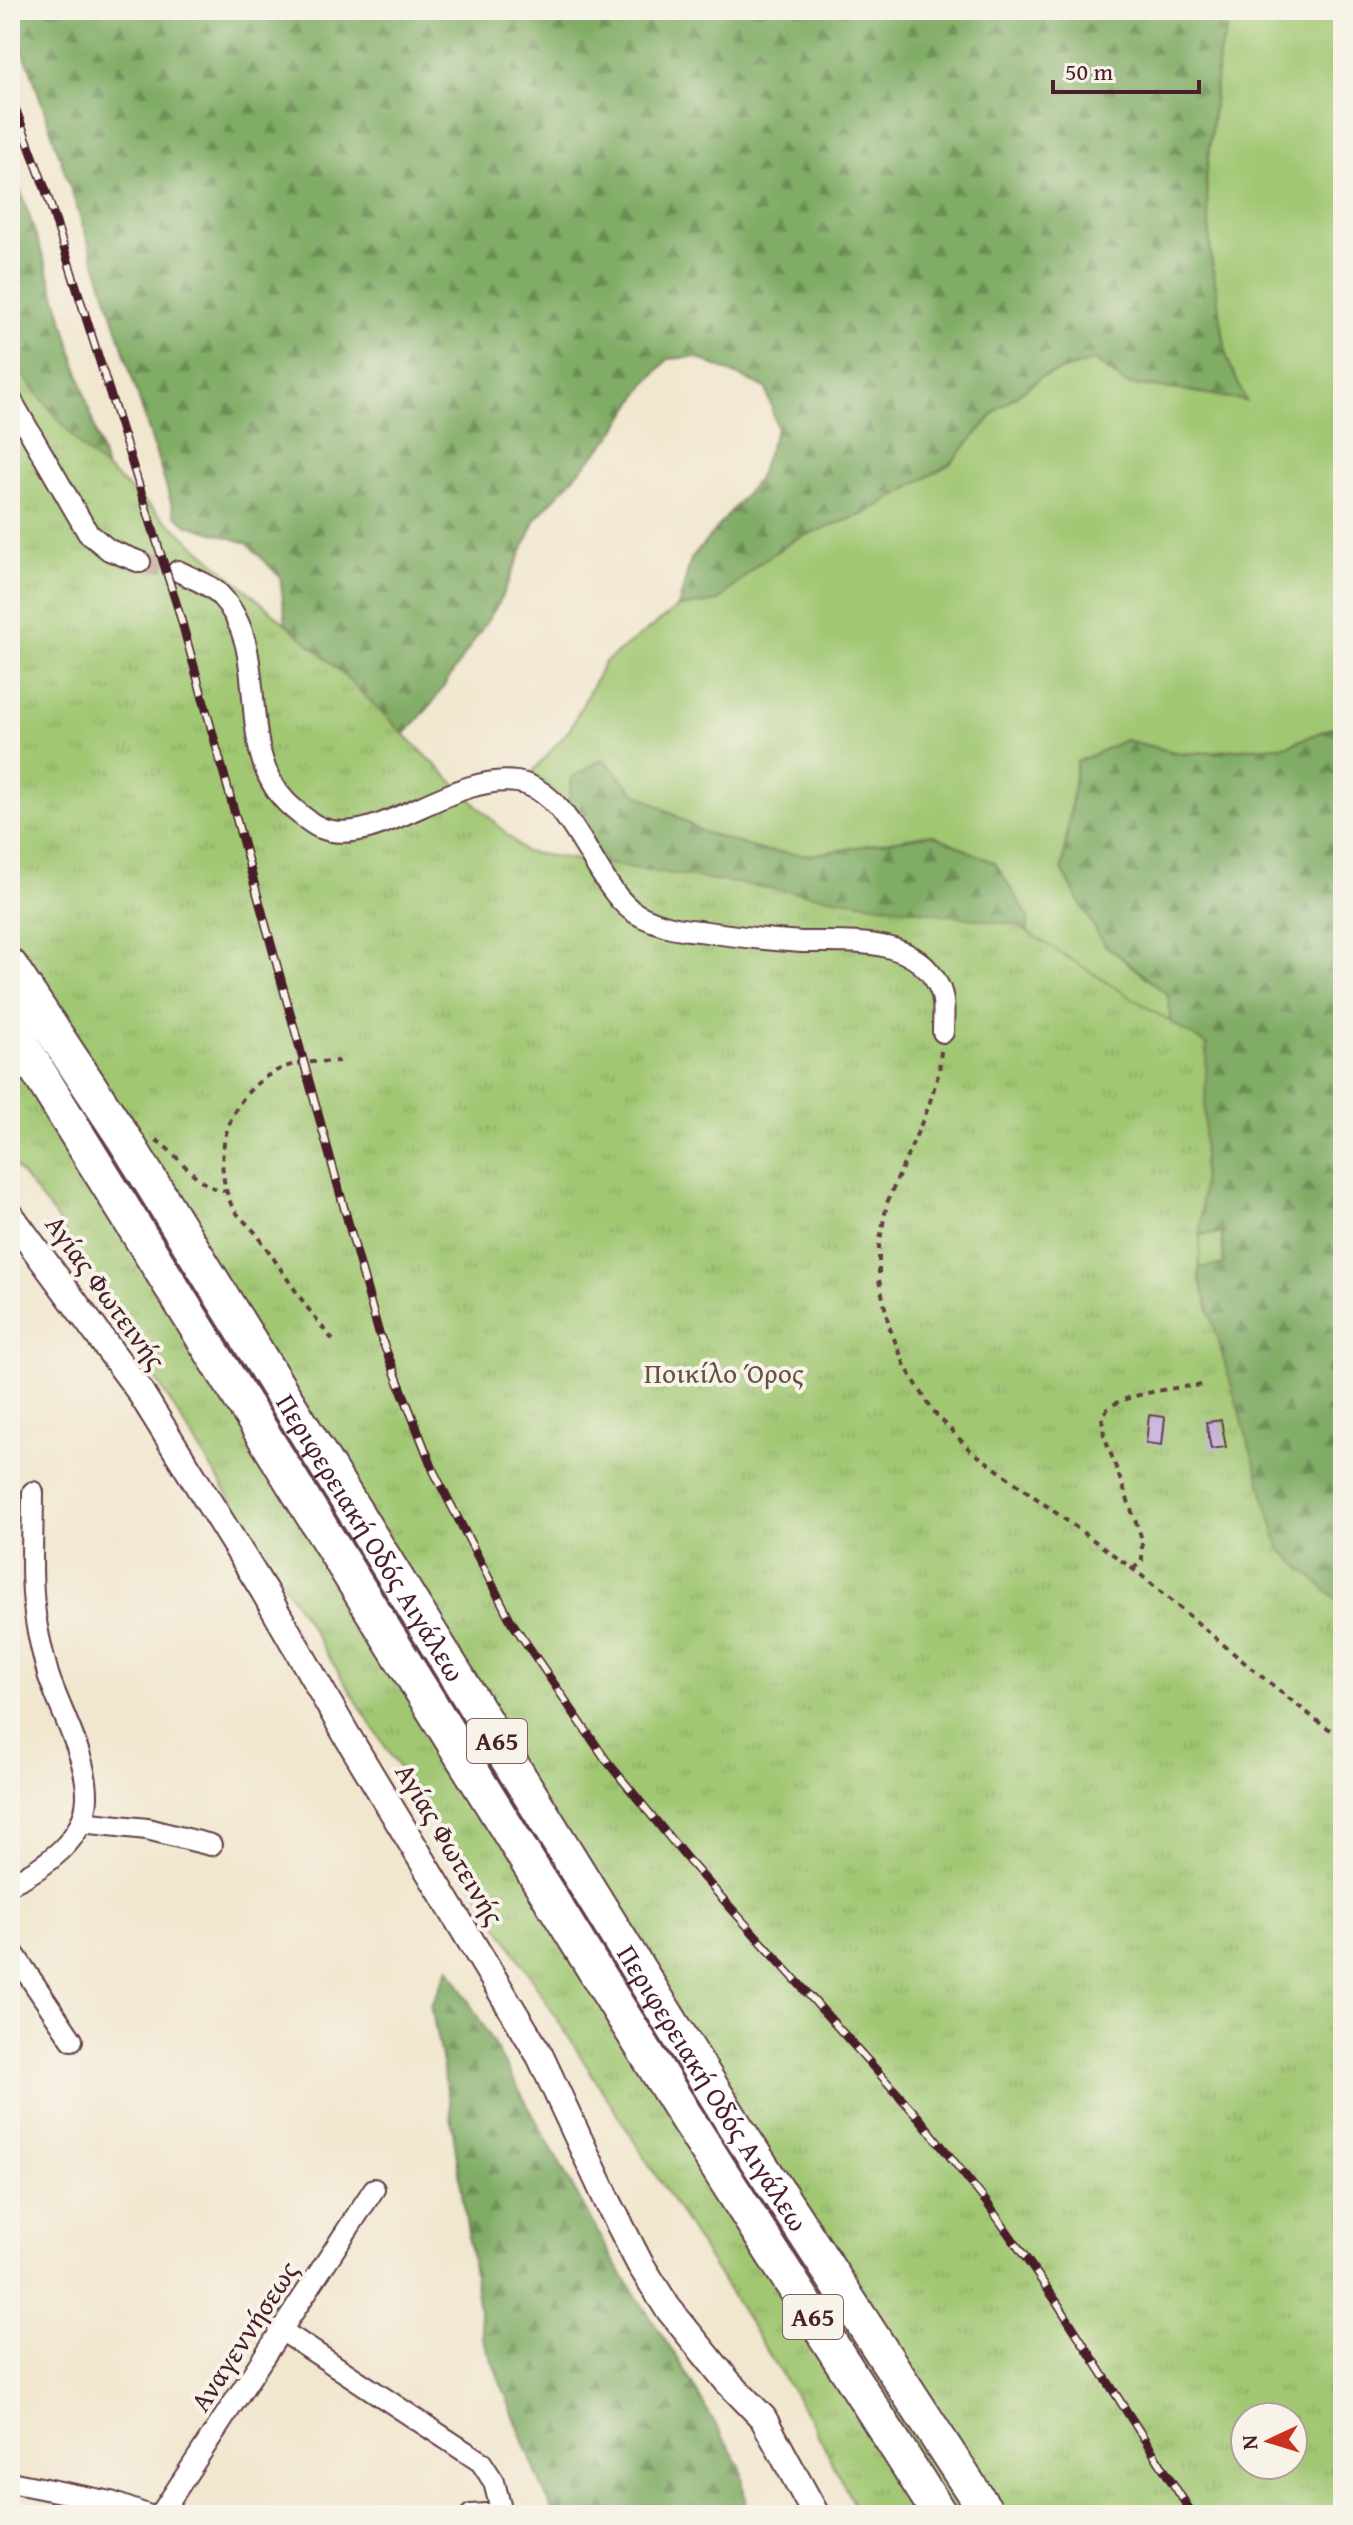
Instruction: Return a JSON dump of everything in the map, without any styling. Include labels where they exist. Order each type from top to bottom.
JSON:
[{"type":"highway","name":"Περιφερειακή Οδός Αιγάλεω","points":[[10,966],[125,1140],[719,2100],[988,2515]]},
{"type":"highway","name":"Περιφερειακή Οδός Αιγάλεω","points":[[10,1026],[678,2105],[940,2515]]},
{"type":"street","points":[[10,398],[88,533],[109,550],[140,562]]},
{"type":"street","points":[[178,571],[219,593],[243,628],[261,757],[269,778],[285,801],[320,828],[351,833],[394,819],[470,785],[518,782],[541,792],[555,806],[611,888],[632,911],[667,927],[799,942],[869,943],[900,951],[924,965],[939,985],[944,1005],[943,1032]]},
{"type":"street","name":"Αγίας Φωτεινής","points":[[10,1215],[139,1390],[264,1591],[540,2056],[640,2264],[667,2307],[728,2382],[763,2418],[816,2515]]},
{"type":"street","points":[[10,1884],[34,1873],[64,1848],[81,1822],[87,1797],[81,1763],[48,1674],[37,1626],[32,1574],[33,1492]]},
{"type":"street","points":[[81,1822],[147,1829],[211,1845]]},
{"type":"street","points":[[10,1948],[72,2040]]},
{"type":"street","name":"Αναγεννήσεως","points":[[160,2515],[374,2189]]},
{"type":"street","points":[[281,2330],[481,2462],[494,2482],[503,2514],[471,2515]]},
{"type":"street","points":[[10,2482],[111,2502],[147,2515]]},
{"type":"path","points":[[943,1032],[939,1072],[928,1108],[887,1203],[879,1245],[879,1280],[889,1326],[905,1366],[933,1411],[969,1449],[1133,1569],[1251,1668],[1343,1738]]},
{"type":"path","points":[[333,1340],[317,1322],[256,1233],[237,1215],[222,1173],[223,1139],[229,1118],[239,1103],[269,1074],[296,1064],[339,1061]]},
{"type":"path","points":[[125,1140],[141,1133],[150,1135],[207,1186],[226,1191]]},
{"type":"path","points":[[1133,1569],[1142,1561],[1142,1539],[1104,1435],[1102,1417],[1110,1407],[1126,1401],[1158,1391],[1204,1385]]},
{"type":"green space","points":[[10,10],[1233,10],[1219,55],[1206,178],[1211,257],[1227,358],[1246,401],[1126,384],[1095,360],[1041,377],[997,410],[951,463],[864,514],[797,538],[757,565],[718,601],[678,607],[691,559],[757,480],[777,428],[766,388],[696,357],[668,359],[645,385],[611,437],[537,517],[499,603],[432,704],[355,789],[292,672],[280,577],[247,543],[188,525],[175,515],[114,319],[29,65],[10,25]]},
{"type":"green space","points":[[1233,10],[1343,10],[1343,723],[1289,745],[1183,754],[1125,740],[1103,943],[1168,995],[1175,1073],[1019,1246],[1222,1233],[1224,1265],[1001,1298],[932,834],[811,855],[764,851],[703,832],[633,791],[603,760],[568,807],[548,786],[530,775],[570,729],[604,663],[678,607],[712,602],[757,565],[797,538],[864,514],[951,463],[997,410],[1041,377],[1095,360],[1126,384],[1246,401],[1227,359],[1211,257],[1206,178],[1219,55]]},
{"type":"green space","points":[[10,163],[57,300],[124,531],[10,549]]},
{"type":"green space","name":"Ποικίλο Όρος","points":[[10,359],[82,448],[329,661],[525,852],[1016,925],[1207,1045],[1199,1276],[1280,1549],[1343,1605],[1343,2515],[859,2515],[811,2421],[54,1215],[10,1160]]},
{"type":"green space","points":[[1343,723],[1343,1730],[1001,1298],[1224,1264],[1222,1233],[1019,1246],[1175,1073],[1168,995],[1103,943],[1062,870],[1077,762],[1125,740],[1183,754],[1289,745]]},
{"type":"green space","points":[[603,759],[633,791],[703,832],[764,851],[811,855],[932,834],[995,863],[1028,916],[1028,978],[619,886],[568,807],[572,777]]},
{"type":"green space","points":[[449,1967],[613,2260],[681,2365],[741,2468],[747,2515],[555,2515],[483,2338],[448,2096],[431,2005]]},
{"type":"building","points":[[1149,1415],[1165,1417],[1162,1445],[1146,1443]]},
{"type":"building","points":[[1221,1420],[1226,1447],[1211,1449],[1206,1422]]},
{"type":"tunnel","points":[[140,562],[178,571]]},
{"type":"railway","points":[[10,94],[46,191],[179,612],[378,1330],[434,1472],[511,1621],[606,1760],[688,1860],[920,2119],[987,2203],[1056,2301],[1193,2515]]}]
